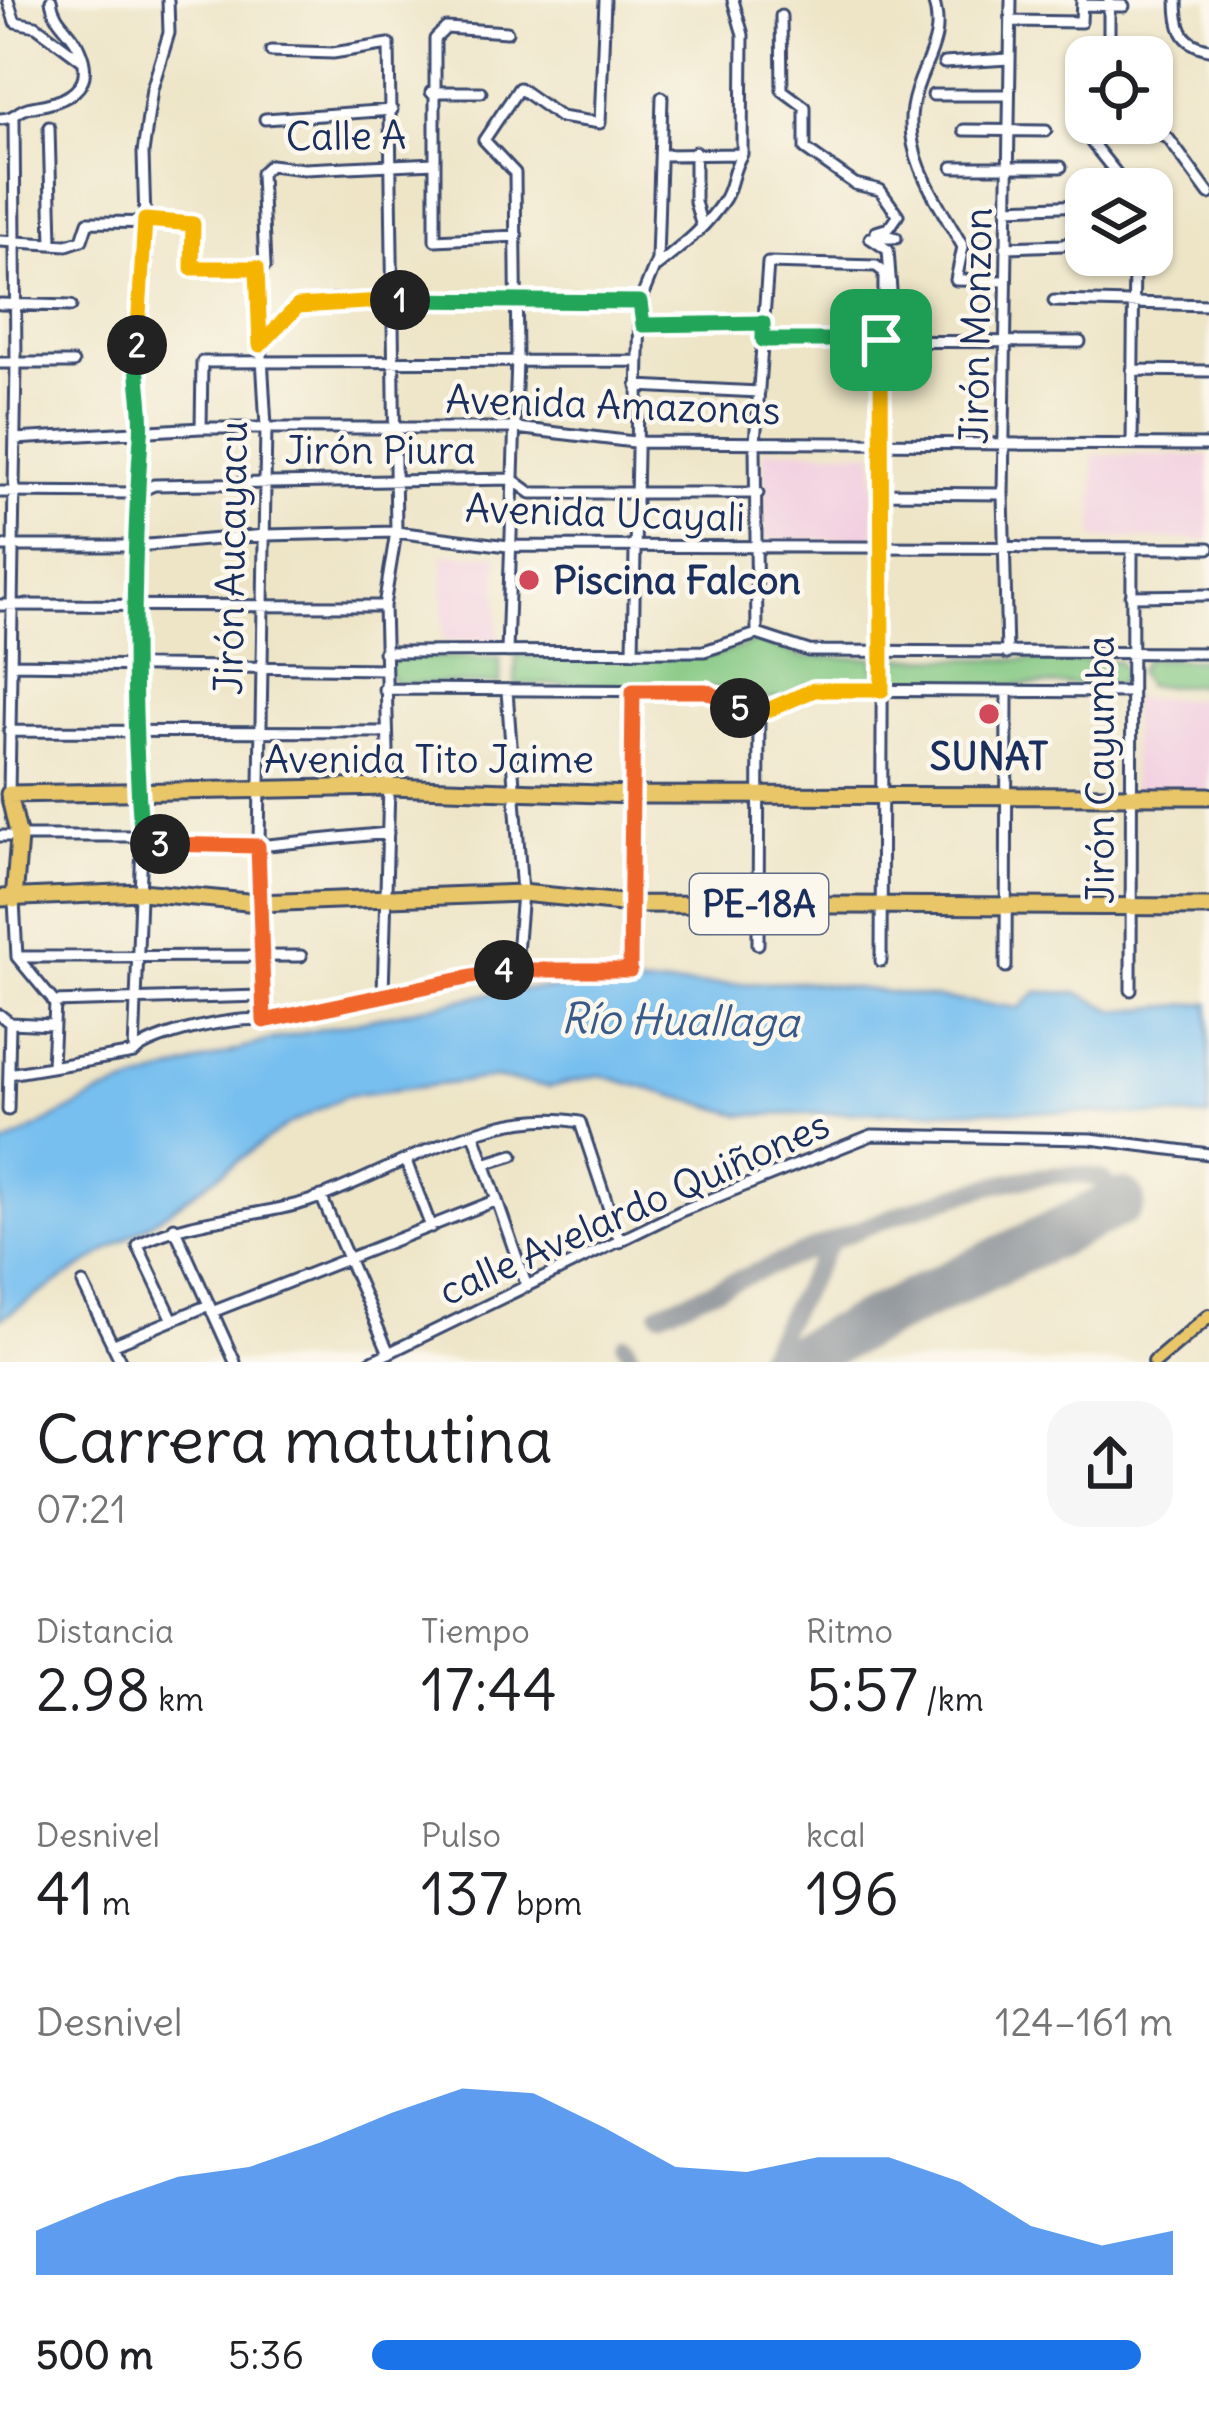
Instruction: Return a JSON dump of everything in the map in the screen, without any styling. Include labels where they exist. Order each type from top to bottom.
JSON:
[{"type":"highway","name":"Avenida Tito Jaime","points":[[9,794],[137,788],[263,792],[389,787],[632,795],[1209,796]]},
{"type":"highway","points":[[7,899],[19,837],[9,794]]},
{"type":"highway","name":"PE-18A","points":[[7,899],[141,892],[258,903],[522,893],[632,904],[1209,908]]},
{"type":"main road","points":[[1154,1362],[1209,1316]]},
{"type":"street","points":[[8,0],[15,22],[36,26],[83,61]]},
{"type":"street","points":[[9,794],[4,752],[9,731],[5,492],[15,439],[14,119],[17,111],[71,99],[83,61],[78,44],[56,19],[51,0]]},
{"type":"street","points":[[134,1053],[142,844],[134,732],[134,493],[142,433],[136,351],[145,220],[143,153],[152,89],[169,33],[168,0]]},
{"type":"street","points":[[507,652],[516,428],[515,173],[484,140],[519,88],[560,117],[600,123],[605,0]]},
{"type":"street","points":[[652,269],[685,247],[728,195],[733,167],[742,154],[743,35],[733,0]]},
{"type":"street","points":[[933,0],[938,40],[914,98],[910,124],[931,196],[962,247],[956,280],[1006,281]]},
{"type":"street","name":"Jirón Monzon","points":[[1007,654],[1004,444],[1011,0]]},
{"type":"street","points":[[1179,0],[1180,32],[1191,44],[1209,49]]},
{"type":"street","points":[[1011,21],[1081,22],[1082,2],[1124,6]]},
{"type":"street","points":[[1109,36],[1110,2]]},
{"type":"street","points":[[782,16],[782,90],[805,107],[805,149],[855,184],[880,190],[898,215],[889,228],[877,232],[896,238],[870,238],[888,250],[891,290],[881,307]]},
{"type":"street","points":[[507,32],[442,30],[434,43],[435,240],[517,236]]},
{"type":"street","points":[[271,51],[333,53],[389,44],[396,532],[384,606],[389,787],[383,993]]},
{"type":"street","points":[[944,63],[1009,59]]},
{"type":"street","points":[[431,92],[481,92]]},
{"type":"street","points":[[933,95],[1008,95]]},
{"type":"street","points":[[633,652],[640,302],[652,269],[662,97]]},
{"type":"street","points":[[265,118],[392,110]]},
{"type":"street","points":[[0,118],[14,119]]},
{"type":"street","points":[[49,127],[52,243]]},
{"type":"street","points":[[964,130],[1046,131]]},
{"type":"street","points":[[1093,144],[1112,168]]},
{"type":"street","points":[[1172,144],[1209,194]]},
{"type":"street","points":[[695,152],[695,202],[702,227]]},
{"type":"street","points":[[662,155],[742,154]]},
{"type":"street","name":"Calle A","points":[[260,173],[270,165],[393,168],[435,164]]},
{"type":"street","points":[[953,167],[1061,167]]},
{"type":"street","name":"Jirón Aucayacu","points":[[260,173],[265,266],[257,268],[266,427],[266,535],[259,606],[258,731],[263,792],[258,903],[264,1021]]},
{"type":"street","points":[[1007,208],[1065,205]]},
{"type":"street","points":[[0,241],[67,245],[82,240],[88,223],[193,224],[192,268],[257,268]]},
{"type":"street","points":[[1006,247],[1065,244]]},
{"type":"street","points":[[758,634],[755,443],[768,263],[876,266],[884,272],[880,961]]},
{"type":"street","points":[[1132,444],[1133,276]]},
{"type":"street","points":[[260,345],[298,306],[390,299],[640,302]]},
{"type":"street","points":[[1054,302],[1209,305]]},
{"type":"street","points":[[0,304],[71,306]]},
{"type":"street","points":[[643,325],[763,323]]},
{"type":"street","points":[[763,340],[1080,342]]},
{"type":"street","points":[[201,428],[202,362],[638,361]]},
{"type":"street","points":[[0,364],[73,363]]},
{"type":"street","points":[[1132,370],[1209,370]]},
{"type":"street","points":[[637,386],[759,392]]},
{"type":"street","name":"Avenida Amazonas","points":[[15,439],[201,428],[516,428],[634,442],[1209,445]]},
{"type":"street","name":"Jirón Piura","points":[[5,492],[134,493],[154,484],[265,481],[512,479],[531,493],[758,493]]},
{"type":"street","points":[[882,493],[1004,494]]},
{"type":"street","name":"Avenida Ucayali","points":[[5,546],[136,546],[266,535],[396,532],[508,546],[1209,548]]},
{"type":"street","name":"Jirón Cayumba","points":[[1131,990],[1132,549]]},
{"type":"street","points":[[1131,596],[1209,596]]},
{"type":"street","points":[[5,605],[384,606]]},
{"type":"street","points":[[384,652],[704,651],[758,634],[809,651],[1209,652]]},
{"type":"street","points":[[6,664],[135,670],[384,670]]},
{"type":"street","points":[[384,689],[706,691],[737,708],[758,711],[814,690],[1130,692]]},
{"type":"street","points":[[507,691],[522,893],[516,966]]},
{"type":"street","points":[[8,1074],[134,1053],[142,1043],[206,1024],[252,1017],[264,1021],[383,993],[464,982],[516,966],[565,973],[630,970],[633,691]]},
{"type":"street","points":[[1006,968],[1007,692]]},
{"type":"street","points":[[758,711],[758,944]]},
{"type":"street","points":[[9,731],[384,732]]},
{"type":"street","points":[[0,836],[133,836],[142,844],[258,846],[388,833]]},
{"type":"street","points":[[7,899],[17,957],[53,1002],[52,1066]]},
{"type":"street","points":[[17,957],[140,952],[302,956]]},
{"type":"street","points":[[53,1002],[261,996]]},
{"type":"street","points":[[0,1015],[6,1027],[8,1110]]},
{"type":"street","points":[[6,1027],[54,1025]]},
{"type":"street","points":[[173,1320],[137,1246],[174,1227],[321,1196],[474,1135],[550,1118],[580,1122],[620,1242]]},
{"type":"street","name":"calle Avelardo Quiñones","points":[[370,1362],[620,1242],[855,1140],[886,1133],[1091,1138],[1209,1155]]},
{"type":"street","points":[[474,1135],[527,1287]]},
{"type":"street","points":[[484,1164],[513,1155]]},
{"type":"street","points":[[406,1161],[430,1227]]},
{"type":"street","points":[[321,1196],[389,1353]]},
{"type":"street","points":[[112,1345],[497,1200]]},
{"type":"street","points":[[174,1227],[235,1362]]},
{"type":"street","points":[[82,1284],[121,1362]]},
{"type":"shaded area","points":[[764,449],[874,452],[874,539],[765,540]]},
{"type":"shaded area","points":[[1093,455],[1209,456],[1209,540],[1094,538]]},
{"type":"shaded area","points":[[443,555],[497,555],[498,640],[443,641]]},
{"type":"shaded area","points":[[1132,698],[1209,699],[1209,792],[1133,792]]},
{"type":"green space","points":[[758,641],[803,657],[874,658],[875,684],[804,686],[790,696],[746,701],[714,688],[515,684],[516,656],[714,656]]},
{"type":"green space","points":[[398,657],[500,658],[500,684],[399,684],[390,677],[389,664]]},
{"type":"green space","points":[[899,658],[1118,661],[1125,672],[1119,684],[902,686],[892,671]]},
{"type":"green space","points":[[1146,659],[1209,660],[1209,685],[1147,686],[1138,672]]},
{"type":"water","name":"Río Huallaga","points":[[805,982],[1019,1008],[1037,992],[1078,993],[1116,1011],[1209,1003],[1209,1117],[991,1110],[742,1115],[599,1075],[550,1087],[494,1078],[346,1096],[286,1126],[163,1215],[0,1319],[0,1147],[100,1094],[266,1041],[507,990]]},
{"type":"taxiway","points":[[762,1362],[831,1241],[968,1192],[1046,1176],[1078,1175],[1104,1181],[1111,1196],[1106,1210]]},
{"type":"taxiway","points":[[660,1312],[831,1241]]},
{"type":"taxiway","points":[[625,1344],[634,1362]]},
{"type":"runway","points":[[788,1362],[1121,1202]]},
{"type":"place","name":"Piscina Falcon","points":[[529,580]]},
{"type":"place","name":"SUNAT","points":[[989,714]]},
{"type":"route","points":[[145,220],[193,224],[192,268],[257,268],[260,345],[298,306],[390,299],[640,302],[643,325],[763,323],[763,340],[881,340],[882,690],[814,690],[758,711],[737,708],[706,691],[633,691],[630,970],[565,973],[516,966],[464,982],[383,993],[264,1021],[258,846],[142,844],[134,732],[134,493],[142,433],[136,351],[145,220]]}]
